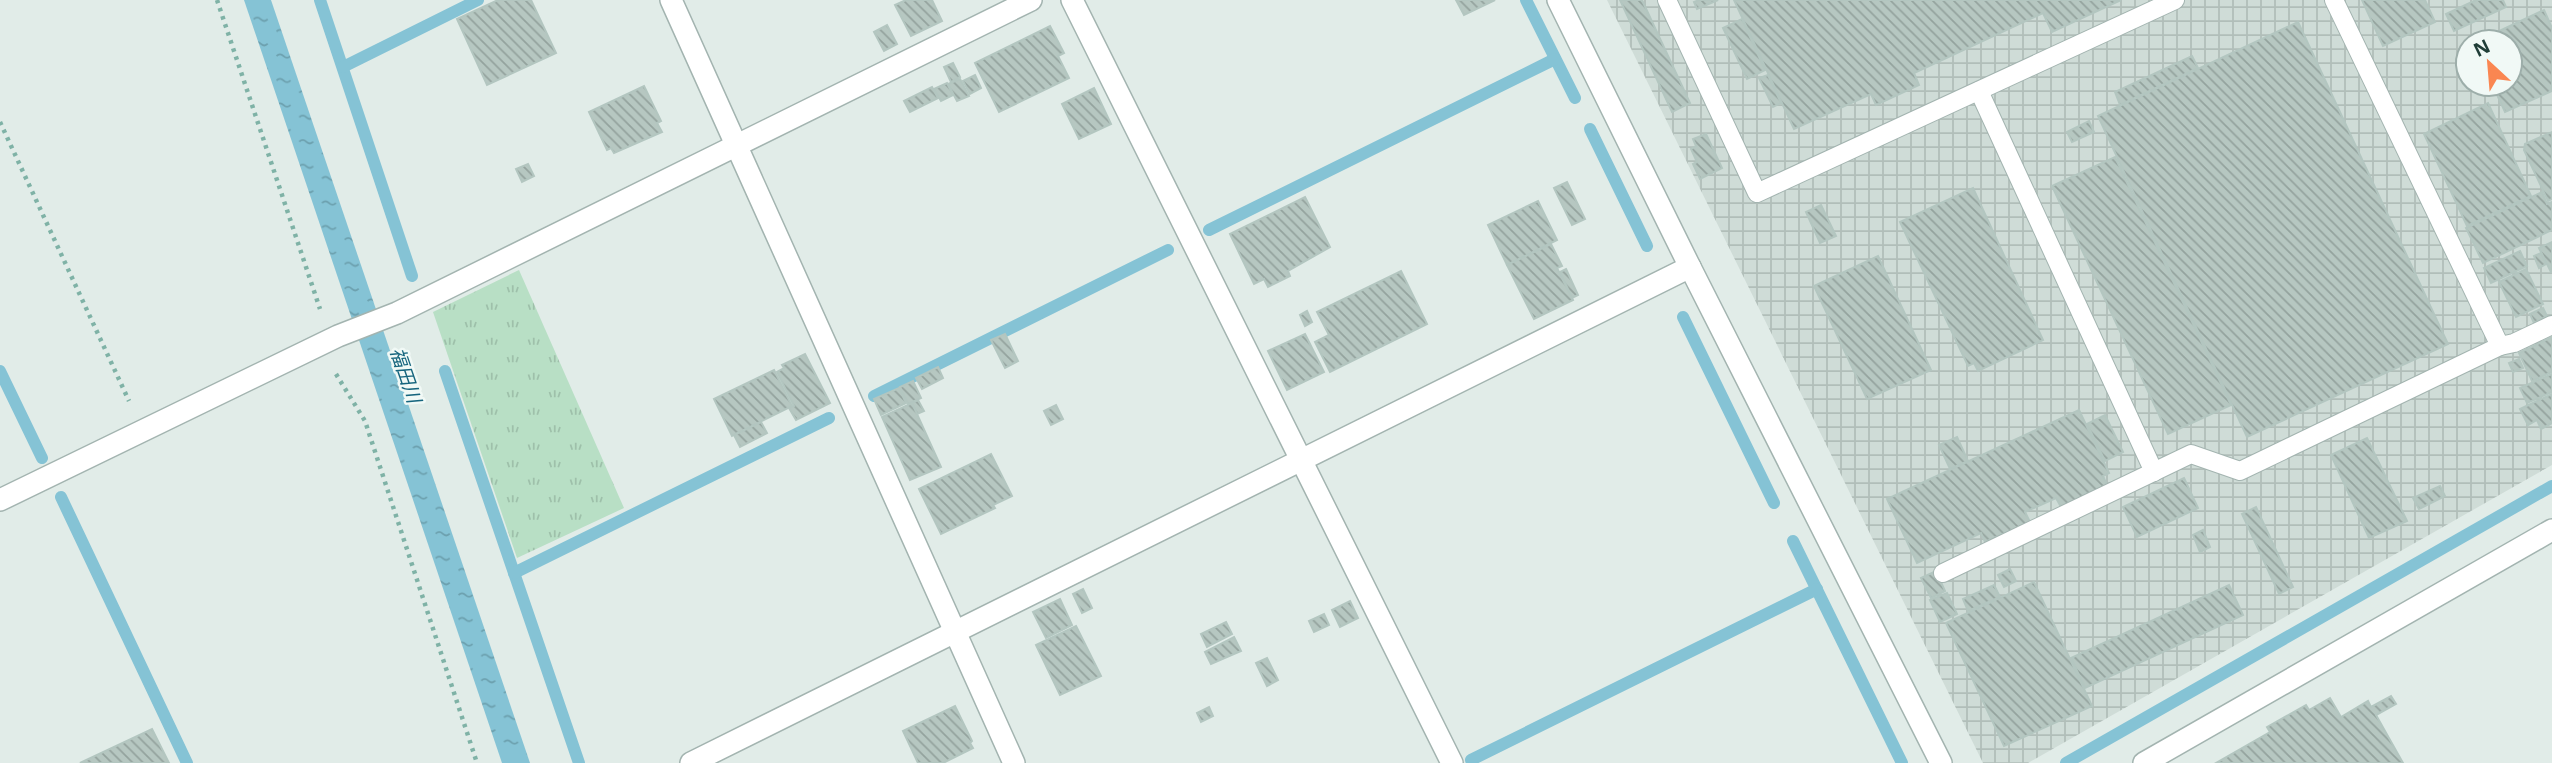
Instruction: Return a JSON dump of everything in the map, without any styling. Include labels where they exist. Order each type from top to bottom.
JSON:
[{"type":"street","points":[[671,0],[1014,763]]},
{"type":"street","points":[[0,500],[329,340],[397,313],[1031,0]]},
{"type":"street","points":[[1072,0],[1452,763]]},
{"type":"street","points":[[1558,0],[1941,763]]},
{"type":"street","points":[[691,763],[1690,267]]},
{"type":"street","points":[[2144,763],[2552,530]]},
{"type":"lane","points":[[1667,0],[1757,193],[2175,0]]},
{"type":"lane","points":[[2334,0],[2500,346]]},
{"type":"lane","points":[[1979,91],[2154,472]]},
{"type":"lane","points":[[1943,573],[2191,454],[2240,471],[2500,346],[2514,343],[2552,325]]},
{"type":"path","points":[[217,0],[329,340],[365,421],[477,763]]},
{"type":"path","points":[[0,122],[143,431]]},
{"type":"shaded area","points":[[1607,0],[2552,0],[2552,465],[2028,763],[1983,763]]},
{"type":"green space","points":[[519,270],[624,508],[517,558],[433,312]]},
{"type":"water","points":[[244,0],[271,0],[530,763],[502,763]]},
{"type":"building","points":[[498,0],[531,0],[556,53],[487,85],[457,19]]},
{"type":"building","points":[[906,0],[932,0],[942,21],[911,36],[895,5]]},
{"type":"building","points":[[1456,0],[1495,0],[1464,15]]},
{"type":"building","points":[[1620,0],[1642,0],[1690,103],[1672,112]]},
{"type":"building","points":[[1718,0],[1697,9],[1694,2]]},
{"type":"building","points":[[1734,0],[2121,0],[2052,32],[2043,13],[1914,73],[1919,85],[1876,105],[1871,94],[1794,129]]},
{"type":"building","points":[[2362,0],[2425,0],[2435,22],[2383,46]]},
{"type":"building","points":[[2476,0],[2503,0],[2506,7],[2460,28],[2454,28],[2454,31],[2446,14]]},
{"type":"building","points":[[2544,10],[2552,28],[2552,91],[2505,112],[2498,98],[2524,98],[2524,28],[2506,28]]},
{"type":"building","points":[[1742,19],[1765,70],[1747,79],[1723,28]]},
{"type":"building","points":[[2298,22],[2448,344],[2247,437],[2098,116]]},
{"type":"building","points":[[887,25],[897,44],[884,51],[874,32]]},
{"type":"building","points":[[1050,26],[1064,53],[1058,56],[1069,78],[999,112],[975,63]]},
{"type":"building","points":[[2192,56],[2198,68],[2120,105],[2115,92]]},
{"type":"building","points":[[953,63],[960,77],[951,82],[944,67]]},
{"type":"building","points":[[975,75],[981,88],[970,94],[963,81]]},
{"type":"building","points":[[1768,75],[1781,103],[1773,107],[1759,78]]},
{"type":"building","points":[[960,79],[969,96],[957,101],[948,84]]},
{"type":"building","points":[[947,83],[953,95],[941,101],[934,89]]},
{"type":"building","points":[[644,86],[661,121],[657,123],[662,132],[614,153],[611,148],[607,150],[589,112]]},
{"type":"building","points":[[932,87],[938,98],[910,112],[904,101]]},
{"type":"building","points":[[1094,88],[1111,124],[1079,139],[1062,104]]},
{"type":"building","points":[[2488,103],[2531,196],[2467,226],[2424,134]]},
{"type":"building","points":[[2089,121],[2094,132],[2072,142],[2067,132]]},
{"type":"building","points":[[2552,132],[2552,199],[2548,201],[2524,150],[2525,144]]},
{"type":"building","points":[[1706,134],[1722,168],[1700,179],[1693,164],[1697,162],[1691,149],[1696,146],[1693,139]]},
{"type":"building","points":[[2115,157],[2231,405],[2168,434],[2052,186]]},
{"type":"building","points":[[528,164],[534,176],[522,182],[516,169]]},
{"type":"building","points":[[1567,182],[1585,219],[1572,225],[1554,188]]},
{"type":"building","points":[[1973,188],[2043,340],[1978,371],[1974,363],[1968,366],[1900,222]]},
{"type":"building","points":[[2542,192],[2547,204],[2552,202],[2552,230],[2483,263],[2466,228]]},
{"type":"building","points":[[1305,197],[1330,247],[1288,271],[1290,276],[1268,287],[1264,279],[1254,284],[1230,234]]},
{"type":"building","points":[[1538,201],[1557,240],[1507,265],[1488,225]]},
{"type":"building","points":[[1821,205],[1836,236],[1820,243],[1806,212]]},
{"type":"building","points":[[2552,242],[2552,272],[2551,272],[2539,248]]},
{"type":"building","points":[[1551,244],[1562,266],[1557,268],[1573,300],[1534,319],[1507,265]]},
{"type":"building","points":[[2520,251],[2527,266],[2491,283],[2484,268]]},
{"type":"building","points":[[2541,253],[2546,264],[2539,268],[2534,256]]},
{"type":"building","points":[[1878,256],[1931,370],[1867,399],[1814,286]]},
{"type":"building","points":[[1566,269],[1578,295],[1572,298],[1560,272]]},
{"type":"building","points":[[2526,269],[2543,304],[2516,317],[2499,282]]},
{"type":"building","points":[[1401,271],[1427,324],[1330,372],[1315,342],[1329,335],[1317,312]]},
{"type":"building","points":[[2543,308],[2547,316],[2534,323],[2530,314]]},
{"type":"building","points":[[1307,311],[1312,322],[1305,326],[1300,315]]},
{"type":"building","points":[[1005,334],[1018,361],[1005,368],[991,340]]},
{"type":"building","points":[[1305,334],[1324,372],[1287,390],[1268,351]]},
{"type":"building","points":[[2552,337],[2552,372],[2532,381],[2519,353]]},
{"type":"building","points":[[805,354],[830,403],[796,420],[789,408],[794,406],[777,372],[784,368],[782,365]]},
{"type":"building","points":[[2519,359],[2523,368],[2513,372],[2509,363]]},
{"type":"building","points":[[938,367],[943,378],[922,389],[916,378]]},
{"type":"building","points":[[774,370],[792,406],[732,436],[714,399]]},
{"type":"building","points":[[2552,374],[2552,392],[2527,403],[2520,388]]},
{"type":"building","points":[[913,381],[921,398],[908,404],[900,387]]},
{"type":"building","points":[[899,388],[906,403],[881,415],[874,399]]},
{"type":"building","points":[[2552,394],[2552,423],[2541,429],[2537,420],[2528,425],[2520,409]]},
{"type":"building","points":[[918,400],[924,411],[917,414],[912,403]]},
{"type":"building","points":[[912,403],[941,467],[910,480],[882,417]]},
{"type":"building","points":[[1056,405],[1063,419],[1051,425],[1044,411]]},
{"type":"building","points":[[2079,410],[2109,473],[2103,476],[2107,485],[2061,507],[2056,498],[2025,512],[2030,522],[1985,542],[1981,533],[1917,563],[1887,499]]},
{"type":"building","points":[[2105,415],[2123,452],[2105,461],[2087,424]]},
{"type":"building","points":[[761,422],[767,433],[740,447],[734,435]]},
{"type":"building","points":[[1957,437],[1968,461],[1950,469],[1939,445]]},
{"type":"building","points":[[2367,438],[2407,521],[2369,538],[2331,455]]},
{"type":"building","points":[[991,454],[1012,496],[993,505],[995,508],[941,534],[919,489]]},
{"type":"building","points":[[2184,478],[2198,508],[2137,537],[2123,507]]},
{"type":"building","points":[[2440,486],[2445,496],[2419,509],[2413,498]]},
{"type":"building","points":[[2256,507],[2293,587],[2279,594],[2242,514]]},
{"type":"building","points":[[2203,530],[2210,547],[2200,552],[2193,535]]},
{"type":"building","points":[[2010,569],[2016,581],[2004,587],[1998,575]]},
{"type":"building","points":[[1936,571],[1945,591],[1931,598],[1921,578]]},
{"type":"building","points":[[2034,582],[2092,706],[2004,746],[1946,623]]},
{"type":"building","points":[[1994,585],[2000,597],[1968,611],[1963,599]]},
{"type":"building","points":[[2229,585],[2243,615],[2085,688],[2071,658]]},
{"type":"building","points":[[1083,589],[1092,608],[1082,613],[1073,594]]},
{"type":"building","points":[[1947,593],[1957,614],[1940,622],[1930,600]]},
{"type":"building","points":[[1060,599],[1072,625],[1046,638],[1033,612]]},
{"type":"building","points":[[1350,601],[1358,618],[1340,627],[1332,610]]},
{"type":"building","points":[[1324,614],[1329,625],[1314,632],[1309,621]]},
{"type":"building","points":[[1226,622],[1232,634],[1207,647],[1201,634]]},
{"type":"building","points":[[1076,626],[1101,676],[1060,695],[1036,645]]},
{"type":"building","points":[[1234,637],[1241,651],[1211,664],[1205,652]]},
{"type":"building","points":[[1267,658],[1278,680],[1267,686],[1256,663]]},
{"type":"building","points":[[2391,696],[2396,704],[2376,715],[2403,763],[2216,763],[2270,732],[2267,727],[2306,705],[2309,710],[2330,698],[2341,717],[2368,701],[2371,707]]},
{"type":"building","points":[[955,706],[973,748],[943,763],[918,763],[903,731]]},
{"type":"building","points":[[1209,707],[1213,716],[1201,722],[1197,713]]},
{"type":"building","points":[[152,729],[169,763],[80,763]]},
{"type":"waterway","points":[[320,0],[412,276]]},
{"type":"waterway","points":[[343,67],[478,0]]},
{"type":"waterway","points":[[1526,0],[1575,98]]},
{"type":"waterway","points":[[1209,230],[1555,59]]},
{"type":"waterway","points":[[1590,129],[1647,246]]},
{"type":"waterway","points":[[874,396],[1168,250]]},
{"type":"waterway","points":[[1683,317],[1774,503]]},
{"type":"waterway","points":[[0,371],[42,458]]},
{"type":"waterway","points":[[445,371],[579,763]]},
{"type":"waterway","points":[[514,573],[829,418]]},
{"type":"waterway","points":[[2066,763],[2552,486]]},
{"type":"waterway","points":[[61,497],[187,763]]},
{"type":"waterway","points":[[1793,541],[1902,763]]},
{"type":"waterway","points":[[1471,760],[1817,589]]},
{"type":"water label","name":"福田川","points":[[406,375]]}]
